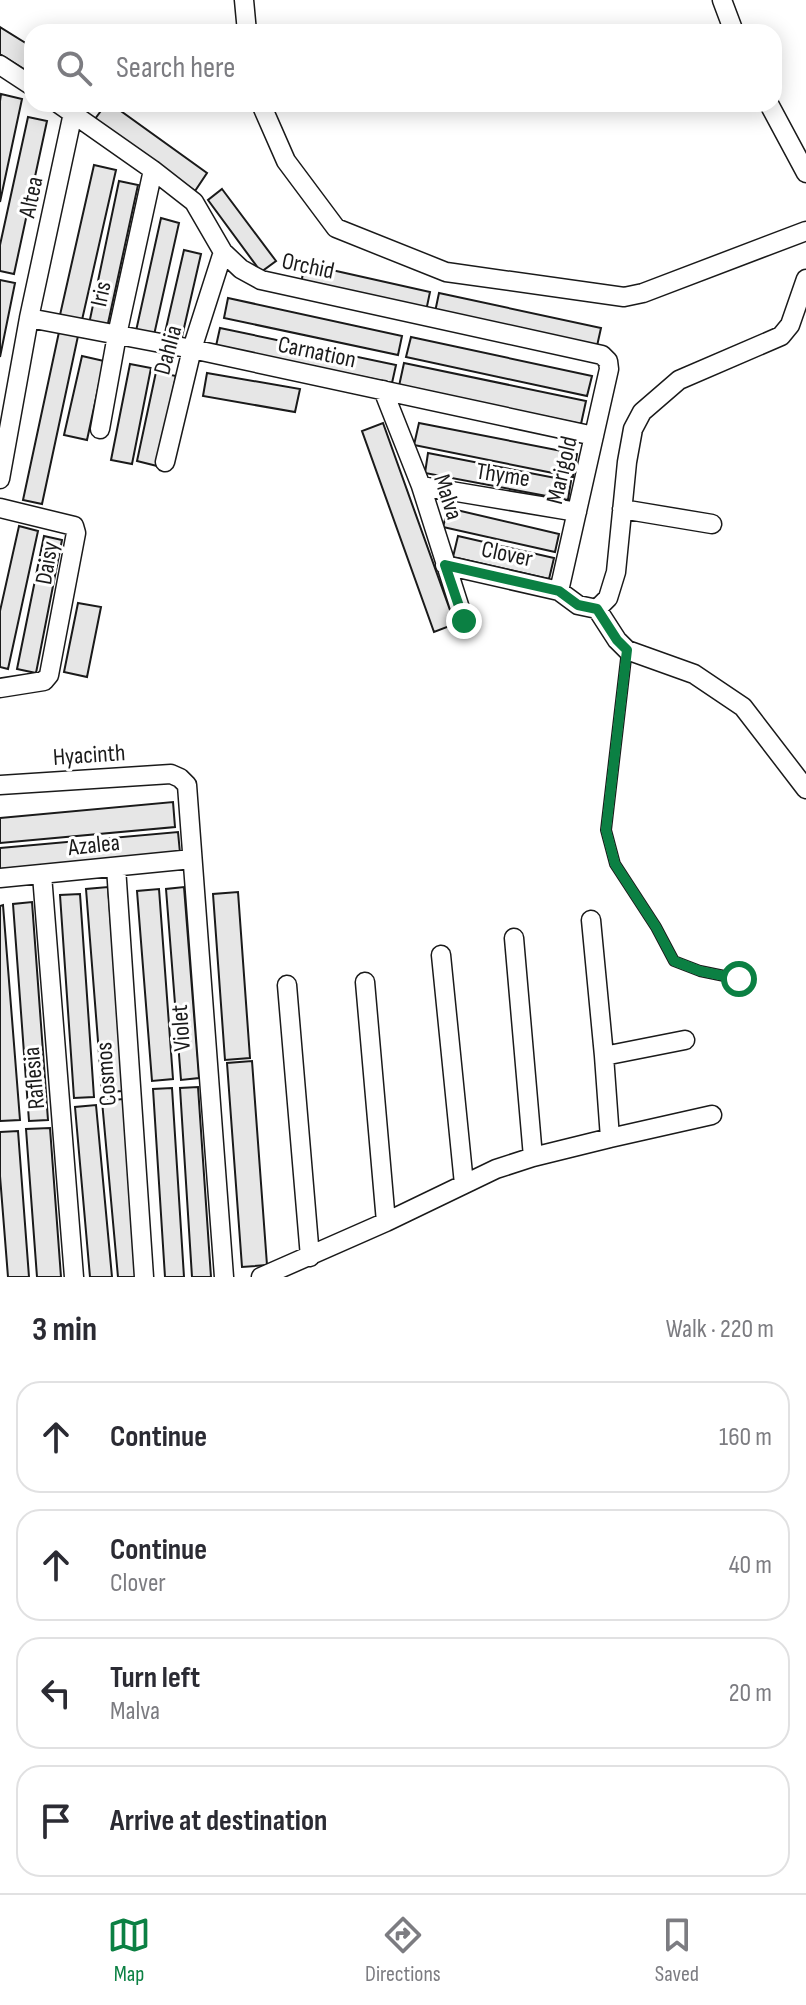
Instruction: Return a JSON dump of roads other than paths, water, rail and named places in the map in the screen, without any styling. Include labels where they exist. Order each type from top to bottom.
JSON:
[{"type":"street","points":[[244,0],[246,24]]},
{"type":"street","points":[[722,0],[731,24]]},
{"type":"street","points":[[0,65],[24,81]]},
{"type":"street","name":"Altea","points":[[0,479],[65,112]]},
{"type":"street","name":"Orchid","points":[[70,112],[194,202],[223,252],[241,269],[261,280],[602,355],[608,361]]},
{"type":"street","points":[[265,112],[286,161],[336,228],[446,272],[624,297],[643,293],[806,231]]},
{"type":"street","points":[[773,112],[806,173]]},
{"type":"street","name":"Iris","points":[[100,429],[153,170]]},
{"type":"street","name":"Dahlia","points":[[165,462],[192,349],[223,252]]},
{"type":"street","points":[[806,279],[790,325],[781,336],[679,380],[642,412],[633,429],[616,572],[608,598],[597,609],[627,650],[694,674],[743,707],[806,789]]},
{"type":"street","name":"Carnation","points":[[29,318],[192,349],[594,436]]},
{"type":"street","name":"Marigold","points":[[559,591],[609,369],[608,361]]},
{"type":"street","name":"Malva","points":[[383,390],[421,486],[464,621]]},
{"type":"street","name":"Thyme","points":[[421,486],[577,512]]},
{"type":"street","name":"Daisy","points":[[0,508],[74,526],[76,533],[51,670],[44,681],[0,688]]},
{"type":"street","points":[[622,509],[712,524]]},
{"type":"street","name":"Clover","points":[[445,565],[559,591],[578,605],[597,609]]},
{"type":"street","name":"Hyacinth","points":[[0,785],[171,774],[180,778]]},
{"type":"street","name":"Violet","points":[[180,778],[187,785],[224,1277]]},
{"type":"street","name":"Azalea","points":[[0,878],[192,859]]},
{"type":"street","name":"Cosmos","points":[[116,867],[144,1277]]},
{"type":"street","name":"Raflesia","points":[[42,875],[74,1277]]},
{"type":"street","points":[[591,920],[610,1138]]},
{"type":"street","points":[[514,938],[533,1157]]},
{"type":"street","points":[[441,955],[464,1184]]},
{"type":"street","points":[[365,982],[386,1222]]},
{"type":"street","points":[[287,985],[310,1257]]},
{"type":"street","points":[[604,1056],[685,1040]]},
{"type":"street","points":[[261,1277],[496,1169],[533,1157],[712,1115]]},
{"type":"lane","points":[[627,650],[606,830],[615,864],[674,961],[700,971],[739,979]]}]
